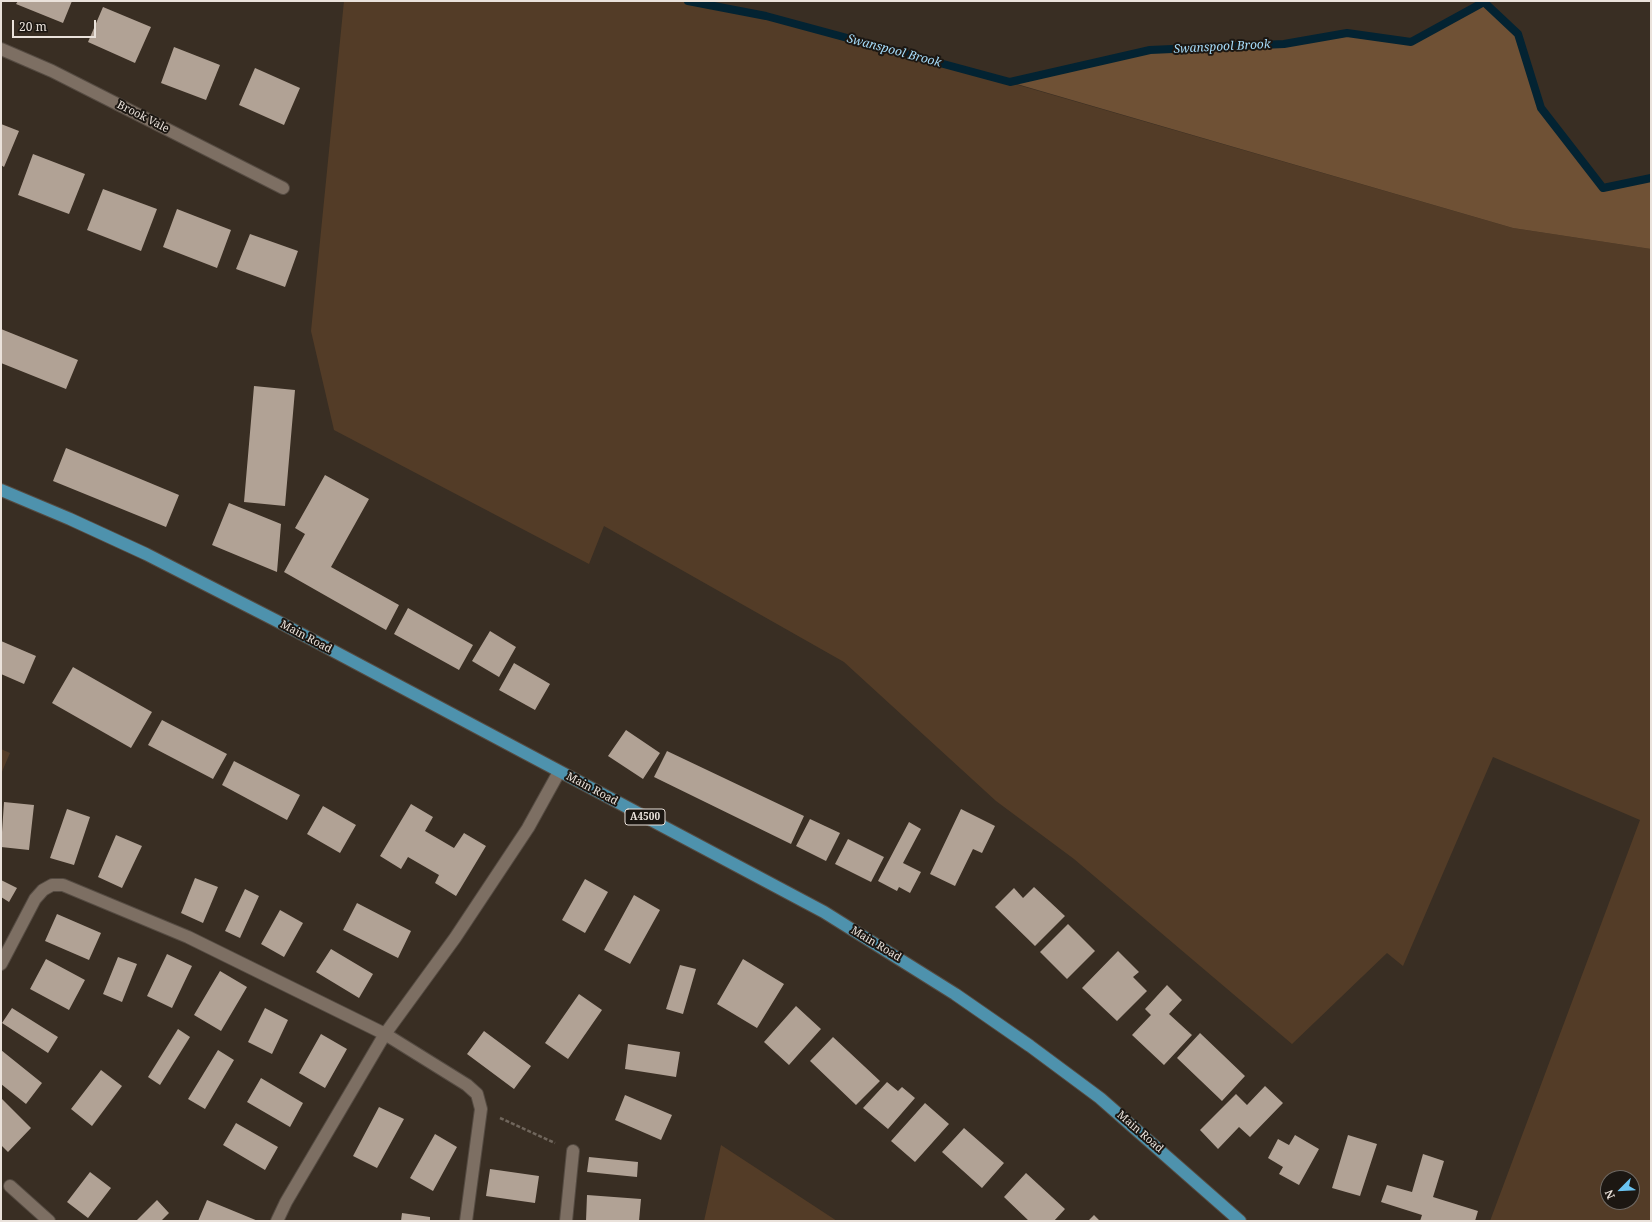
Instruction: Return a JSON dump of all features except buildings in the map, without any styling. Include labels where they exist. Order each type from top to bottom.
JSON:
[{"type":"main road","name":"Main Road","points":[[1,490],[70,519],[146,554],[277,621],[824,912],[955,994],[1030,1046],[1100,1098],[1240,1221]]},
{"type":"street","name":"Brook Vale","points":[[1,49],[52,71],[283,188]]},
{"type":"street","points":[[277,1221],[286,1202],[385,1034],[455,938],[528,828],[559,772]]},
{"type":"street","points":[[1,964],[35,899],[44,890],[52,885],[63,885],[188,937],[385,1034],[467,1085],[477,1094],[481,1109],[466,1221]]},
{"type":"street","points":[[566,1221],[573,1151]]},
{"type":"street","points":[[10,1186],[49,1221]]},
{"type":"path","points":[[481,1109],[573,1151]]},
{"type":"shaded area","points":[[344,1],[688,1],[766,16],[918,56],[1513,228],[1651,249],[1651,1221],[1490,1221],[1640,820],[1493,757],[1403,966],[1387,953],[1292,1044],[1074,859],[996,801],[844,662],[604,526],[589,564],[334,430],[311,331]]},
{"type":"shaded area","points":[[1484,2],[1518,34],[1541,108],[1603,188],[1651,178],[1651,249],[1513,228],[1010,82],[1150,50],[1284,44],[1347,33],[1411,42]]},
{"type":"shaded area","points":[[1,749],[10,753],[1,774]]},
{"type":"shaded area","points":[[721,1145],[837,1221],[704,1221]]},
{"type":"waterway","name":"Swanspool Brook","points":[[688,1],[766,16],[1010,82],[1150,50],[1284,44],[1347,33],[1411,42],[1484,2],[1518,34],[1541,108],[1603,188],[1651,178]]}]
